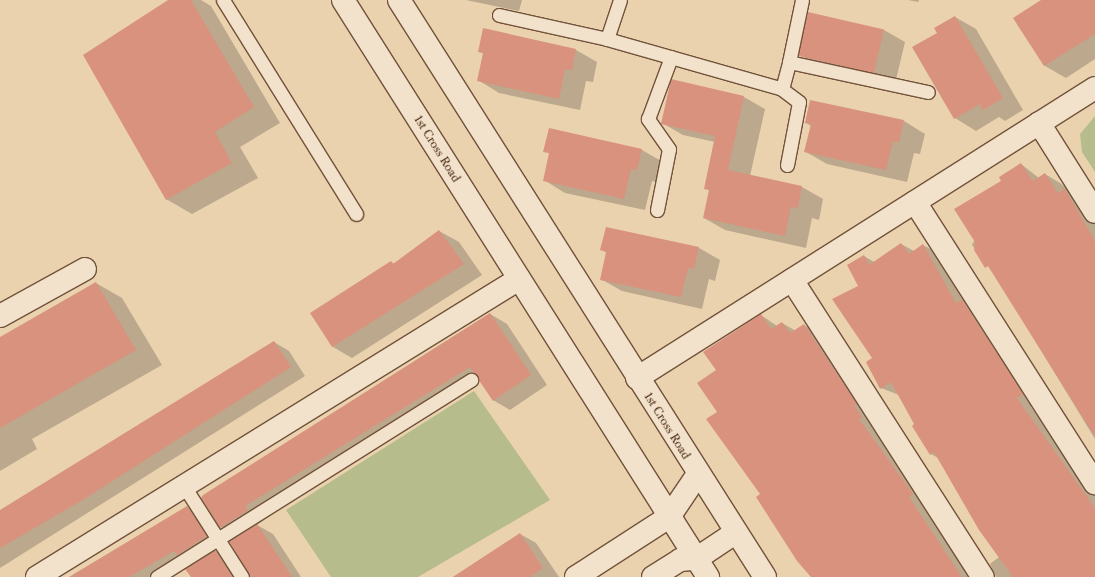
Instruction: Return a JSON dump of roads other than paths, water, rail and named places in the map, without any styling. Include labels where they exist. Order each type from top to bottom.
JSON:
[{"type":"street","name":"1st Cross Road","points":[[343,0],[518,279],[708,577]]},
{"type":"street","name":"1st Cross Road","points":[[399,0],[735,533],[765,577]]},
{"type":"street","points":[[637,378],[1095,88]]},
{"type":"street","points":[[1039,123],[1095,212]]},
{"type":"street","points":[[915,202],[1095,483]]},
{"type":"street","points":[[0,316],[85,269]]},
{"type":"street","points":[[37,577],[518,279]]},
{"type":"street","points":[[792,280],[983,577]]},
{"type":"street","points":[[576,577],[669,517],[698,474]]},
{"type":"street","points":[[653,577],[680,560],[696,559],[735,533]]},
{"type":"lane","points":[[223,0],[356,214]]},
{"type":"lane","points":[[607,39],[620,0]]},
{"type":"lane","points":[[782,89],[802,0]]},
{"type":"lane","points":[[499,15],[607,39],[782,89],[799,102],[787,165]]},
{"type":"lane","points":[[657,210],[669,149],[648,119],[671,57]]},
{"type":"lane","points":[[789,62],[928,92]]},
{"type":"lane","points":[[157,577],[471,380]]},
{"type":"lane","points":[[184,486],[216,540],[242,577]]}]
